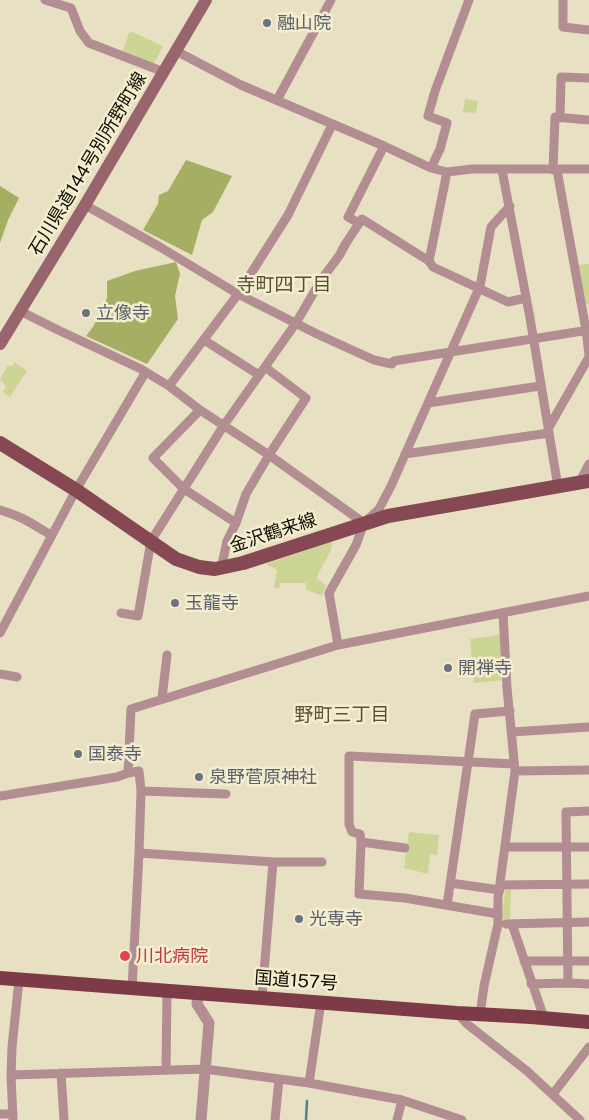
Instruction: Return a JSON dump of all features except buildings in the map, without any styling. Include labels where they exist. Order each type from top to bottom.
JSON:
[{"type":"highway","name":"国道157号","points":[[0,978],[167,992],[262,997],[589,1022]]},
{"type":"main road","name":"石川県道144号別所野町線","points":[[0,344],[85,205],[206,0]]},
{"type":"main road","name":"金沢鶴来線","points":[[0,442],[76,490],[176,559],[198,567],[220,569],[243,563],[324,532],[388,516],[584,482]]},
{"type":"street","points":[[45,0],[72,8],[80,32],[89,42],[164,72]]},
{"type":"street","points":[[277,100],[331,0]]},
{"type":"street","points":[[431,168],[440,149],[447,123],[428,116],[435,91],[469,0]]},
{"type":"street","points":[[563,0],[563,27],[589,30]]},
{"type":"street","points":[[176,51],[242,86],[431,168],[447,172],[472,169],[589,169]]},
{"type":"street","points":[[560,118],[561,77],[589,78]]},
{"type":"street","points":[[548,431],[589,356],[588,330],[555,170],[555,117],[589,120]]},
{"type":"street","points":[[169,386],[238,294],[288,215],[332,125]]},
{"type":"street","points":[[358,223],[348,216],[384,146]]},
{"type":"street","points":[[502,170],[510,206],[558,487]]},
{"type":"street","points":[[429,261],[447,172]]},
{"type":"street","points":[[85,205],[152,242],[238,294],[374,360],[393,362],[588,330]]},
{"type":"street","points":[[338,645],[329,593],[356,546],[364,523],[379,509],[405,454],[479,288],[491,227],[510,206]]},
{"type":"street","points":[[120,613],[138,616],[151,542],[224,425],[296,323],[321,280],[339,256],[362,219],[429,261],[433,267],[508,302],[526,298]]},
{"type":"street","points":[[20,310],[142,369],[145,373],[169,386],[200,410],[269,455],[364,523]]},
{"type":"street","points":[[204,340],[262,371],[306,398],[246,494],[236,523],[227,541],[220,569]]},
{"type":"street","points":[[0,633],[76,490],[145,373]]},
{"type":"street","points":[[428,403],[540,386]]},
{"type":"street","points":[[200,410],[153,458],[184,489],[236,523]]},
{"type":"street","points":[[405,454],[548,431]]},
{"type":"street","points":[[584,482],[589,464]]},
{"type":"street","points":[[0,510],[30,521],[51,535]]},
{"type":"street","points":[[128,772],[131,709],[338,645],[589,596]]},
{"type":"street","points":[[480,1014],[484,986],[498,924],[500,888],[514,767],[502,613]]},
{"type":"street","points":[[162,698],[167,655]]},
{"type":"street","points":[[0,674],[17,676]]},
{"type":"street","points":[[447,904],[475,714],[510,712]]},
{"type":"street","points":[[512,732],[589,727]]},
{"type":"street","points":[[498,914],[447,904],[359,894],[361,842],[360,834],[352,832],[349,824],[349,756],[468,761],[514,767],[589,770]]},
{"type":"street","points":[[0,796],[117,777],[128,772],[139,771],[141,791],[139,854],[132,989]]},
{"type":"street","points":[[141,791],[226,794]]},
{"type":"street","points":[[568,983],[566,812],[589,811]]},
{"type":"street","points":[[361,842],[404,848]]},
{"type":"street","points":[[506,847],[589,847]]},
{"type":"street","points":[[139,854],[273,862],[322,862]]},
{"type":"street","points":[[262,997],[273,862]]},
{"type":"street","points":[[450,883],[500,888],[589,884]]},
{"type":"street","points":[[498,924],[589,922]]},
{"type":"street","points":[[512,924],[544,1018]]},
{"type":"street","points":[[524,962],[589,961]]},
{"type":"street","points":[[0,1114],[13,1117],[12,1047],[19,980]]},
{"type":"street","points":[[532,984],[589,984]]},
{"type":"street","points":[[166,1070],[167,992]]},
{"type":"street","points":[[198,994],[198,1004],[209,1023],[201,1120]]},
{"type":"street","points":[[309,1083],[321,1002]]},
{"type":"street","points":[[457,1013],[467,1024],[527,1071],[580,1120]]},
{"type":"street","points":[[589,1013],[589,1022]]},
{"type":"street","points":[[553,1094],[589,1047]]},
{"type":"street","points":[[11,1075],[205,1069],[309,1083],[402,1100],[462,1120]]},
{"type":"street","points":[[61,1073],[64,1120]]},
{"type":"street","points":[[275,1120],[279,1080]]},
{"type":"street","points":[[397,1120],[402,1100]]},
{"type":"green space","points":[[130,31],[163,46],[153,65],[122,53]]},
{"type":"green space","points":[[465,99],[478,101],[476,113],[463,112]]},
{"type":"green space","points":[[186,160],[232,176],[213,212],[202,220],[192,255],[143,230],[158,204],[159,195],[168,191]]},
{"type":"green space","points":[[0,186],[19,198],[8,220],[0,243]]},
{"type":"green space","points":[[176,262],[180,274],[175,296],[178,319],[147,364],[86,336],[93,327],[107,298],[107,281],[135,271]]},
{"type":"green space","points":[[589,264],[589,304],[584,305],[577,265]]},
{"type":"green space","points":[[14,362],[27,371],[10,397],[3,392],[6,386],[0,379],[8,365],[12,367]]},
{"type":"green space","points":[[332,541],[331,550],[316,578],[326,585],[322,596],[306,589],[306,583],[280,583],[280,588],[274,588],[277,570],[266,564]]},
{"type":"green space","points":[[500,635],[503,680],[474,683],[470,639]]},
{"type":"green space","points":[[409,832],[439,835],[437,855],[430,854],[428,874],[404,868]]},
{"type":"green space","points":[[511,888],[510,920],[502,918],[505,891]]},
{"type":"waterway","points":[[306,1120],[307,1101]]},
{"type":"place","name":"融山院","points":[[267,23]]},
{"type":"place","name":"立像寺","points":[[86,313]]},
{"type":"place","name":"玉龍寺","points":[[175,603]]},
{"type":"place","name":"開禅寺","points":[[448,668]]},
{"type":"place","name":"国泰寺","points":[[78,754]]},
{"type":"place","name":"泉野菅原神社","points":[[199,777]]},
{"type":"place","name":"光専寺","points":[[299,919]]},
{"type":"place","name":"川北病院","points":[[125,956]]},
{"type":"district","name":"寺町四丁目","points":[[284,285]]},
{"type":"district","name":"野町三丁目","points":[[342,715]]}]
